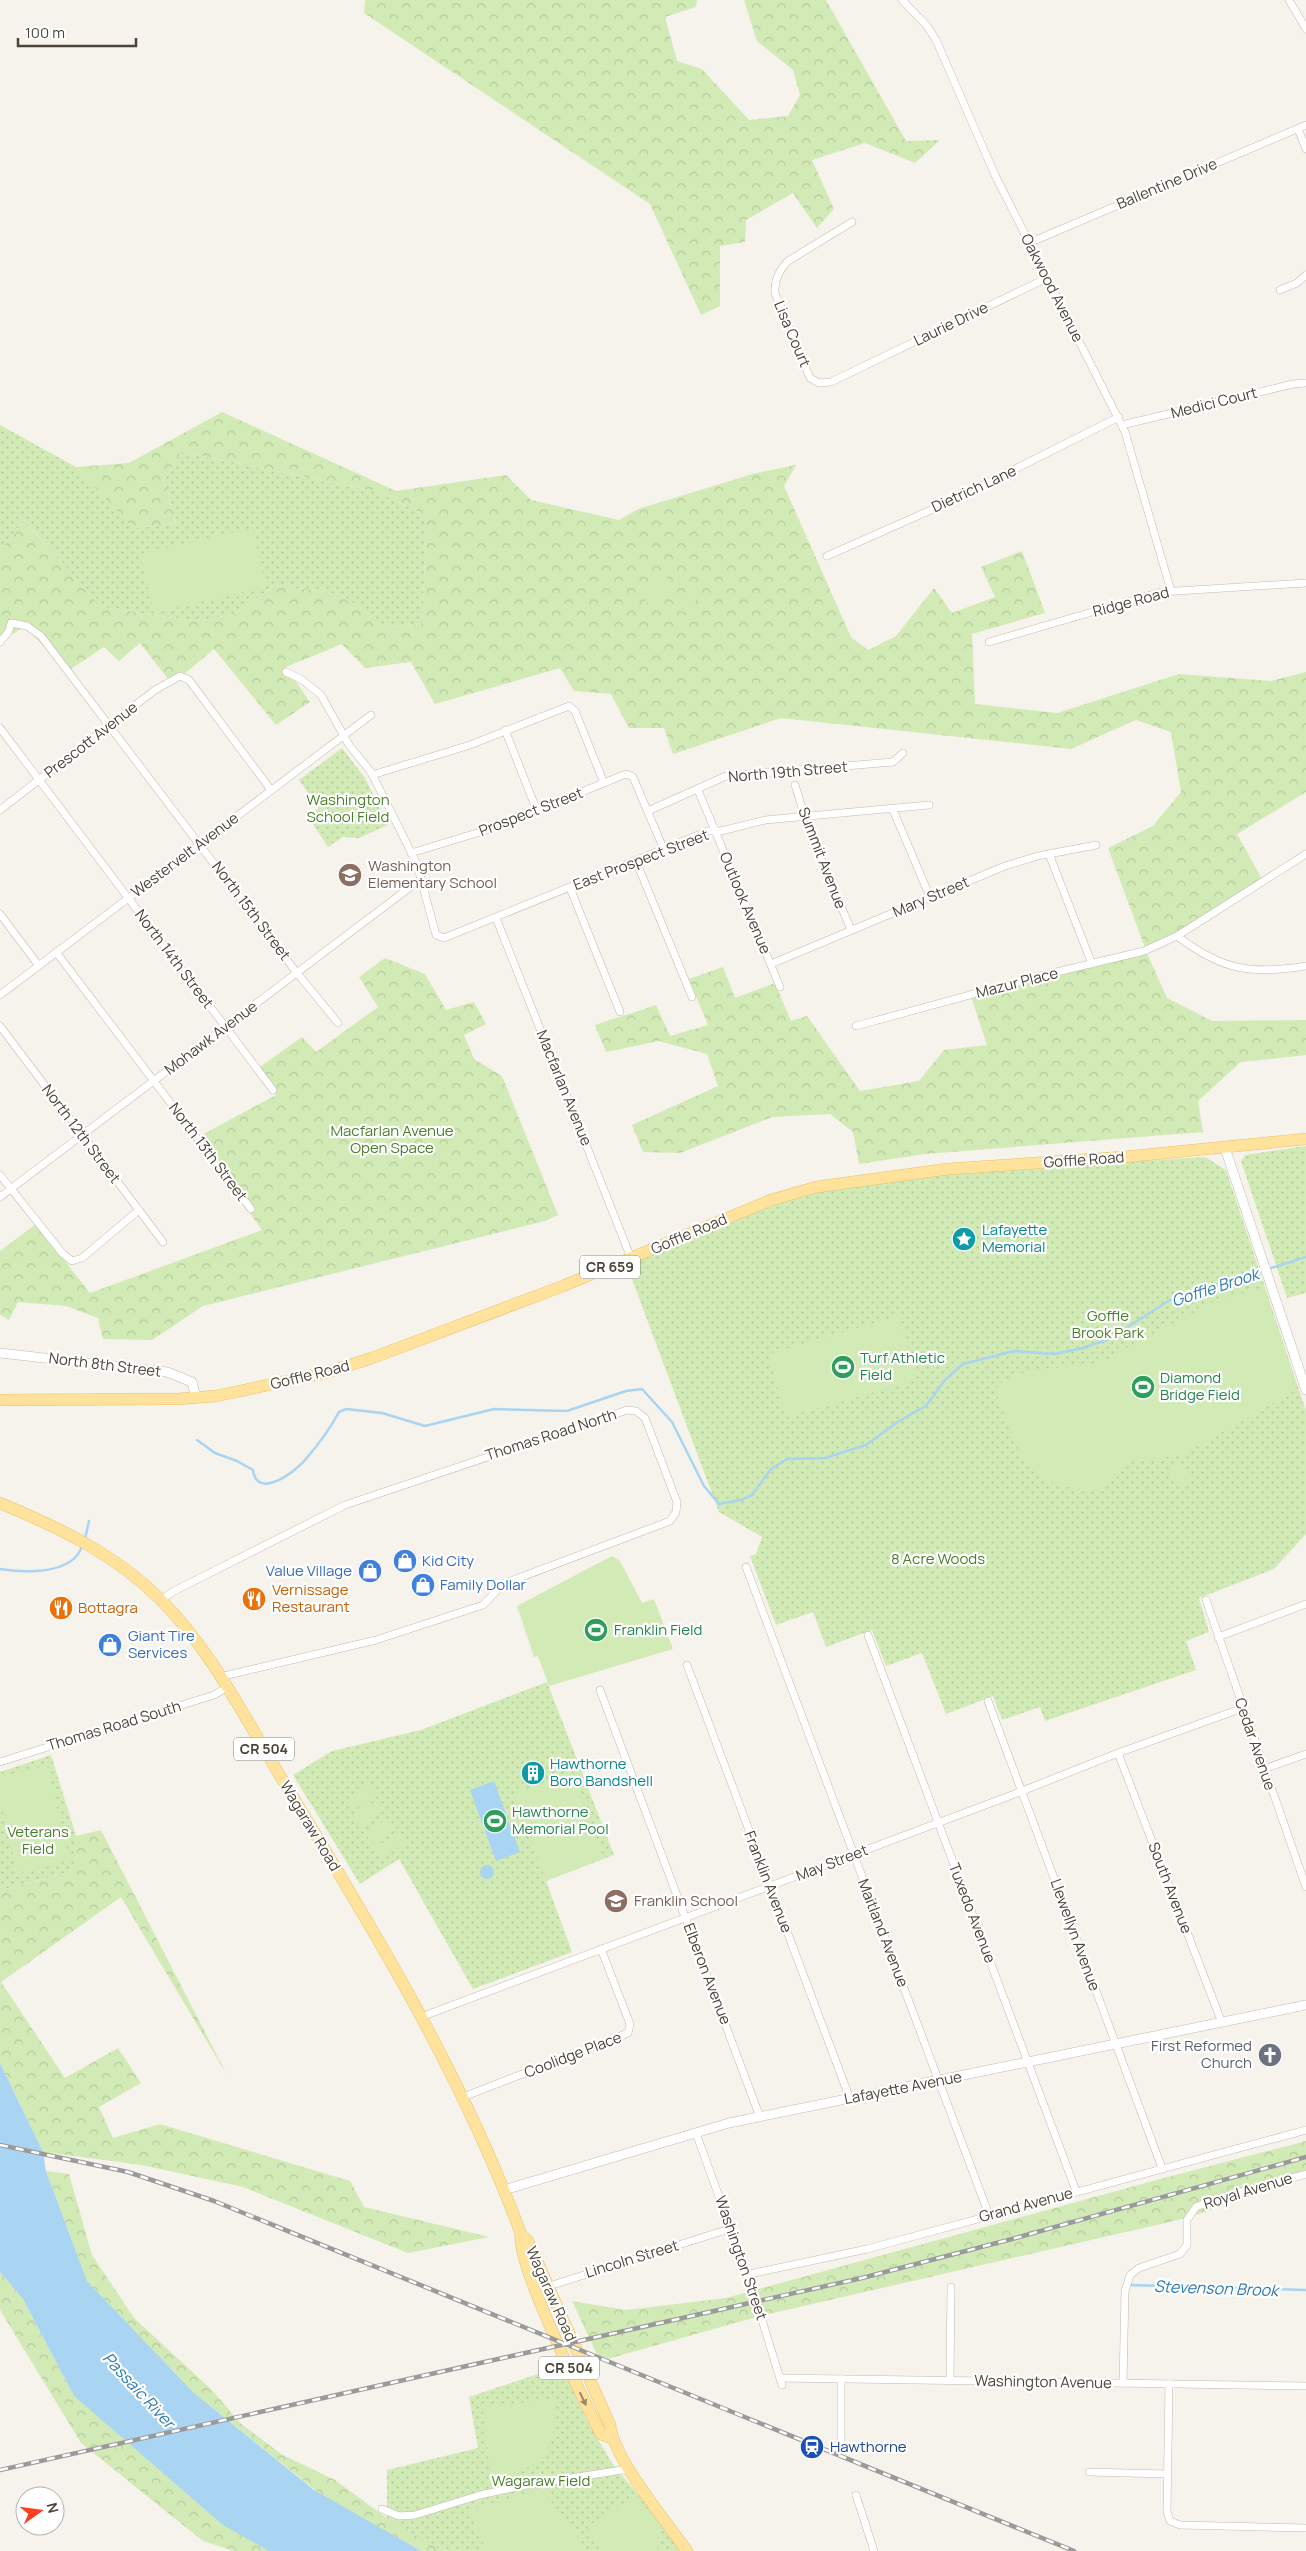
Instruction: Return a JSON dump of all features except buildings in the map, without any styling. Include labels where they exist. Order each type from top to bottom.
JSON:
[{"type":"main road","name":"Goffle Road","points":[[0,1400],[196,1398],[252,1390],[349,1366],[631,1258],[771,1200],[816,1187],[953,1169],[1225,1148],[1306,1138]]},
{"type":"main road","name":"Wagaraw Road","points":[[0,1503],[78,1538],[121,1565],[161,1600],[193,1638],[220,1678],[372,1928],[463,2097],[504,2190],[520,2234],[519,2244],[541,2288],[590,2414],[601,2434],[611,2438],[629,2469],[687,2551]]},
{"type":"street","name":"Oakwood Avenue","points":[[902,0],[927,26],[936,40],[995,175],[1046,278],[1119,417],[1171,591]]},
{"type":"street","points":[[1289,0],[1306,29]]},
{"type":"street","name":"Ballentine Drive","points":[[1029,243],[1306,125]]},
{"type":"street","points":[[1298,129],[1306,149]]},
{"type":"street","name":"Lisa Court","points":[[852,222],[788,262],[780,270],[775,285],[775,293],[810,378],[825,384],[855,371]]},
{"type":"street","points":[[1280,290],[1297,283],[1306,275]]},
{"type":"street","name":"Laurie Drive","points":[[855,371],[1046,278]]},
{"type":"street","name":"Medici Court","points":[[1122,425],[1293,384],[1306,383]]},
{"type":"street","name":"Dietrich Lane","points":[[827,556],[957,498],[1119,417]]},
{"type":"street","name":"Ridge Road","points":[[989,642],[1161,592],[1306,583]]},
{"type":"street","name":"North 15th Street","points":[[0,642],[9,631],[11,623],[27,626],[41,636],[297,973],[338,1023]]},
{"type":"street","points":[[286,672],[301,679],[321,695],[344,735],[372,775],[411,853],[421,878]]},
{"type":"street","name":"Prescott Avenue","points":[[0,810],[111,726],[155,690],[176,677],[184,676],[271,790]]},
{"type":"street","points":[[372,775],[470,745],[564,706],[571,707],[579,722],[604,783]]},
{"type":"street","name":"Westervelt Avenue","points":[[0,995],[371,715]]},
{"type":"street","name":"North 14th Street","points":[[0,728],[273,1090]]},
{"type":"street","points":[[505,730],[537,811]]},
{"type":"street","name":"North 19th Street","points":[[648,811],[726,776],[893,762],[903,753]]},
{"type":"street","name":"Prospect Street","points":[[411,853],[490,829],[626,774],[631,775],[648,811]]},
{"type":"street","name":"Summit Avenue","points":[[795,785],[805,817],[851,930]]},
{"type":"street","name":"Outlook Avenue","points":[[698,790],[780,987]]},
{"type":"street","name":"East Prospect Street","points":[[421,878],[436,934],[444,938],[636,862],[700,834],[756,821],[893,810],[929,805]]},
{"type":"street","points":[[893,810],[930,898]]},
{"type":"street","points":[[648,811],[664,850]]},
{"type":"street","name":"Mary Street","points":[[770,964],[1004,866],[1048,854],[1096,845]]},
{"type":"street","points":[[1048,854],[1092,964]]},
{"type":"street","name":"Mazur Place","points":[[856,1026],[1144,951],[1177,936],[1306,854]]},
{"type":"street","points":[[636,862],[692,998]]},
{"type":"street","name":"Mohawk Avenue","points":[[0,1197],[421,878]]},
{"type":"street","points":[[570,888],[620,1012]]},
{"type":"street","points":[[0,914],[39,966]]},
{"type":"street","name":"Macfarlan Avenue","points":[[496,918],[631,1258]]},
{"type":"street","points":[[1177,936],[1220,964],[1237,968],[1258,970],[1306,966]]},
{"type":"street","name":"North 13th Street","points":[[56,952],[251,1209]]},
{"type":"street","name":"North 12th Street","points":[[0,1026],[163,1242]]},
{"type":"street","points":[[1225,1148],[1271,1284],[1303,1368],[1306,1390]]},
{"type":"street","points":[[0,1175],[67,1258],[77,1261],[139,1210]]},
{"type":"street","name":"North 8th Street","points":[[0,1353],[167,1372],[190,1380],[196,1398]]},
{"type":"street","name":"Thomas Road North","points":[[161,1600],[180,1588],[345,1505],[627,1410],[636,1411],[645,1418],[677,1502],[676,1512],[670,1521],[503,1584],[483,1606],[357,1646],[220,1678]]},
{"type":"street","name":"Maitland Avenue","points":[[746,1567],[989,2215]]},
{"type":"street","name":"Cedar Avenue","points":[[1206,1600],[1306,1887]]},
{"type":"street","points":[[1218,1637],[1306,1604]]},
{"type":"street","name":"Tuxedo Avenue","points":[[868,1636],[1076,2191]]},
{"type":"street","name":"Franklin Avenue","points":[[687,1665],[850,2099]]},
{"type":"street","name":"Thomas Road South","points":[[0,1762],[214,1695],[226,1688]]},
{"type":"street","name":"Elberon Avenue","points":[[600,1690],[760,2117]]},
{"type":"street","name":"Llewellyn Avenue","points":[[988,1702],[1162,2168]]},
{"type":"street","name":"May Street","points":[[421,2017],[938,1823],[1118,1753],[1243,1708]]},
{"type":"street","name":"South Avenue","points":[[1118,1753],[1222,2023]]},
{"type":"street","points":[[1264,1769],[1306,1754]]},
{"type":"street","name":"Coolidge Place","points":[[463,2097],[628,2033],[630,2024],[601,1949]]},
{"type":"street","name":"Lafayette Avenue","points":[[504,2190],[696,2133],[760,2117],[1306,2005]]},
{"type":"street","name":"Grand Avenue","points":[[745,2274],[859,2251],[1306,2130]]},
{"type":"street","name":"Washington Street","points":[[696,2133],[726,2216],[728,2229],[755,2297],[781,2381]]},
{"type":"street","name":"Royal Avenue","points":[[1123,2384],[1125,2291],[1130,2275],[1139,2268],[1180,2254],[1187,2245],[1188,2220],[1196,2207],[1215,2199],[1306,2174]]},
{"type":"street","name":"Lincoln Street","points":[[541,2288],[728,2229]]},
{"type":"street","points":[[950,2380],[951,2287]]},
{"type":"street","points":[[841,2379],[841,2442]]},
{"type":"street","name":"Washington Avenue","points":[[781,2381],[841,2379],[950,2380],[1306,2386]]},
{"type":"street","points":[[1169,2384],[1167,2512],[1170,2522],[1175,2524],[1306,2528]]},
{"type":"street","points":[[382,2509],[399,2516],[414,2515],[480,2495],[526,2485],[629,2469]]},
{"type":"street","points":[[1089,2472],[1167,2474]]},
{"type":"street","points":[[856,2495],[874,2551]]},
{"type":"green space","points":[[365,0],[697,0],[696,7],[665,17],[677,61],[702,69],[749,120],[788,116],[800,95],[793,70],[757,41],[744,0],[826,0],[906,141],[940,140],[915,163],[865,143],[812,160],[834,209],[817,228],[793,193],[746,220],[745,242],[720,246],[720,306],[701,315],[650,204],[364,13]]},
{"type":"green space","points":[[222,412],[396,491],[506,475],[531,500],[619,520],[638,509],[756,473],[796,465],[784,486],[851,637],[868,650],[896,636],[934,588],[952,613],[995,597],[981,567],[1022,551],[1045,613],[972,634],[975,704],[1057,713],[1179,674],[1271,681],[1306,672],[1306,792],[1237,834],[1263,881],[1147,953],[1108,848],[1153,826],[1181,792],[1171,732],[1136,720],[1071,749],[781,718],[673,754],[664,728],[629,728],[611,694],[574,691],[560,668],[435,704],[411,662],[365,668],[342,644],[286,667],[310,702],[276,725],[214,649],[172,684],[140,643],[119,661],[104,647],[68,671],[25,627],[0,641],[0,551],[24,520],[101,607],[195,621],[233,615],[275,585],[340,594],[387,627],[422,625],[427,515],[375,491],[181,452],[164,480],[176,523],[133,528],[76,467],[129,463]]},
{"type":"green space","points":[[0,425],[76,467],[134,528],[176,523],[164,480],[181,452],[375,491],[427,515],[422,625],[386,627],[340,594],[275,585],[233,615],[195,621],[101,607],[24,520],[0,551]]},
{"type":"green space","points":[[252,528],[266,587],[154,613],[140,554]]},
{"type":"green space","points":[[652,574],[670,579],[663,607],[645,602]]},
{"type":"green space","points":[[687,585],[699,588],[692,614],[680,611]]},
{"type":"green space","name":"Washington School Field","points":[[342,748],[365,778],[388,825],[359,838],[343,837],[328,847],[308,817],[319,808],[299,780]]},
{"type":"green space","points":[[1147,953],[1167,998],[1212,1021],[1306,1020],[1306,1055],[1241,1062],[1198,1101],[1203,1132],[925,1154],[859,1164],[853,1132],[830,1114],[772,1117],[680,1153],[643,1152],[632,1125],[718,1086],[707,1054],[659,1041],[606,1052],[595,1025],[656,1005],[670,1036],[708,1025],[689,979],[723,967],[735,998],[775,983],[791,1021],[807,1016],[860,1091],[919,1081],[944,1050],[987,1045],[971,996]]},
{"type":"green space","name":"Macfarlan Avenue Open Space","points":[[385,958],[425,974],[446,1010],[474,1002],[486,1024],[464,1035],[474,1059],[502,1076],[558,1215],[545,1221],[203,1306],[152,1340],[103,1339],[98,1318],[66,1306],[18,1302],[9,1320],[0,1315],[0,1251],[36,1224],[90,1293],[262,1230],[196,1138],[276,1095],[257,1069],[302,1037],[316,1052],[378,1007],[359,977]]},
{"type":"green space","points":[[1306,1146],[1306,1293],[1287,1298],[1241,1161],[1245,1155]]},
{"type":"green space","name":"Goffle Brook Park","points":[[1205,1157],[1226,1170],[1306,1411],[1306,1534],[1274,1569],[1199,1598],[1209,1632],[1186,1641],[1196,1670],[1045,1721],[1040,1707],[1002,1720],[993,1696],[946,1714],[922,1653],[886,1666],[872,1630],[826,1647],[813,1612],[776,1625],[750,1556],[756,1554],[762,1537],[719,1512],[627,1266],[775,1205],[819,1192],[954,1173]]},
{"type":"green space","name":"Diamond Bridge Field","points":[[1264,1288],[1295,1380],[1278,1400],[1182,1455],[1130,1462],[1097,1492],[1053,1483],[1025,1465],[995,1391],[1003,1383],[1023,1372],[1047,1368],[1085,1366],[1105,1360],[1221,1298]]},
{"type":"green space","name":"Turf Athletic Field","points":[[899,1316],[917,1380],[786,1417],[768,1354]]},
{"type":"green space","points":[[1178,1463],[1194,1478],[1186,1487],[1169,1473]]},
{"type":"green space","name":"Franklin Field","points":[[612,1556],[620,1561],[642,1603],[654,1599],[673,1649],[549,1686],[538,1656],[534,1657],[517,1606]]},
{"type":"green space","points":[[547,1682],[614,1855],[546,1881],[572,1952],[473,1989],[399,1859],[360,1884],[293,1775],[332,1751],[421,1730]]},
{"type":"green space","name":"Veterans Field","points":[[51,1755],[76,1836],[76,1870],[2,1890],[0,1882],[0,1772]]},
{"type":"green space","name":"Veterans Field","points":[[47,1765],[70,1860],[18,1874],[0,1799],[0,1777]]},
{"type":"green space","points":[[572,1772],[604,1858],[546,1881],[513,1794]]},
{"type":"green space","points":[[369,1786],[375,1796],[352,1811],[345,1800]]},
{"type":"green space","points":[[378,1800],[384,1811],[361,1825],[354,1815]]},
{"type":"green space","points":[[389,1818],[396,1829],[372,1844],[365,1833]]},
{"type":"green space","points":[[101,1830],[227,2075],[121,1897],[1,1982],[65,2078],[118,2048],[141,2083],[99,2107],[113,2138],[160,2124],[350,2181],[364,2207],[489,2237],[408,2253],[243,2187],[142,2165],[43,2152],[0,2063],[0,1882],[3,1890],[76,1870],[76,1836]]},
{"type":"green space","points":[[398,1833],[404,1844],[381,1858],[374,1848]]},
{"type":"green space","points":[[1306,2141],[1306,2177],[1187,2218],[760,2316],[600,2361],[572,2301],[626,2310],[726,2298]]},
{"type":"green space","points":[[46,2171],[69,2174],[92,2255],[134,2318],[213,2391],[240,2423],[281,2454],[335,2480],[387,2518],[442,2551],[421,2551],[320,2494],[193,2392],[87,2281]]},
{"type":"green space","points":[[0,2272],[23,2299],[74,2396],[223,2524],[269,2551],[234,2551],[203,2541],[81,2443],[0,2310]]},
{"type":"green space","name":"Wagaraw Field","points":[[562,2366],[586,2419],[612,2463],[655,2515],[680,2551],[442,2551],[387,2519],[387,2470],[478,2448],[469,2397]]},
{"type":"green space","points":[[555,2399],[553,2433],[543,2455],[524,2470],[491,2480],[483,2410],[485,2407]]},
{"type":"green space","points":[[542,2489],[588,2551],[486,2551],[470,2513],[472,2509]]},
{"type":"green space","points":[[636,2495],[659,2526],[657,2551],[603,2551],[588,2529],[588,2526]]},
{"type":"water","name":"Hawthorne Memorial Pool","points":[[494,1781],[520,1852],[496,1861],[470,1790]]},
{"type":"water","points":[[484,1865],[490,1865],[494,1872],[490,1879],[484,1879],[480,1875],[480,1869]]},
{"type":"water","name":"Passaic River","points":[[0,2063],[43,2152],[46,2171],[87,2281],[193,2392],[314,2490],[421,2551],[269,2551],[223,2525],[74,2396],[23,2299],[0,2272]]},
{"type":"waterway","name":"Goffle Brook","points":[[197,1440],[215,1453],[237,1461],[253,1470],[256,1479],[261,1483],[268,1483],[285,1477],[300,1465],[324,1437],[339,1412],[346,1409],[382,1413],[425,1426],[494,1409],[567,1411],[626,1391],[642,1389],[672,1422],[704,1486],[719,1504],[741,1500],[752,1495],[771,1469],[787,1459],[825,1458],[866,1445],[899,1421],[926,1406],[945,1380],[963,1364],[1014,1351],[1054,1354],[1083,1348],[1109,1339],[1170,1300],[1306,1257]]},
{"type":"waterway","name":"Goffle Brook","points":[[85,1539],[89,1521]]},
{"type":"waterway","name":"Goffle Brook","points":[[0,1569],[34,1571],[58,1567],[69,1562],[77,1555],[82,1546]]},
{"type":"waterway","name":"Stevenson Brook","points":[[1128,2285],[1306,2290]]},
{"type":"railway","points":[[0,2145],[128,2172],[214,2201],[1074,2551]]},
{"type":"railway","points":[[0,2470],[862,2278],[1012,2239],[1306,2157]]},
{"type":"place","name":"Washington Elementary School","points":[[350,875]]},
{"type":"place","name":"Lafayette Memorial","points":[[964,1239]]},
{"type":"place","name":"Turf Athletic Field","points":[[843,1367]]},
{"type":"place","name":"Diamond Bridge Field","points":[[1143,1387]]},
{"type":"place","name":"Kid City","points":[[405,1561]]},
{"type":"place","name":"Value Village","points":[[370,1571]]},
{"type":"place","name":"Family Dollar","points":[[423,1585]]},
{"type":"place","name":"Vernissage Restaurant","points":[[254,1599]]},
{"type":"place","name":"Bottagra","points":[[61,1608]]},
{"type":"place","name":"Franklin Field","points":[[596,1630]]},
{"type":"place","name":"Giant Tire Services","points":[[110,1645]]},
{"type":"place","name":"Hawthorne Boro Bandshell","points":[[533,1773]]},
{"type":"place","name":"Hawthorne Memorial Pool","points":[[495,1821]]},
{"type":"place","name":"Franklin School","points":[[616,1901]]},
{"type":"place","name":"First Reformed Church","points":[[1270,2055]]},
{"type":"place","name":"Hawthorne","points":[[812,2447]]},
{"type":"park label","name":"8 Acre Woods","points":[[938,1559]]}]
